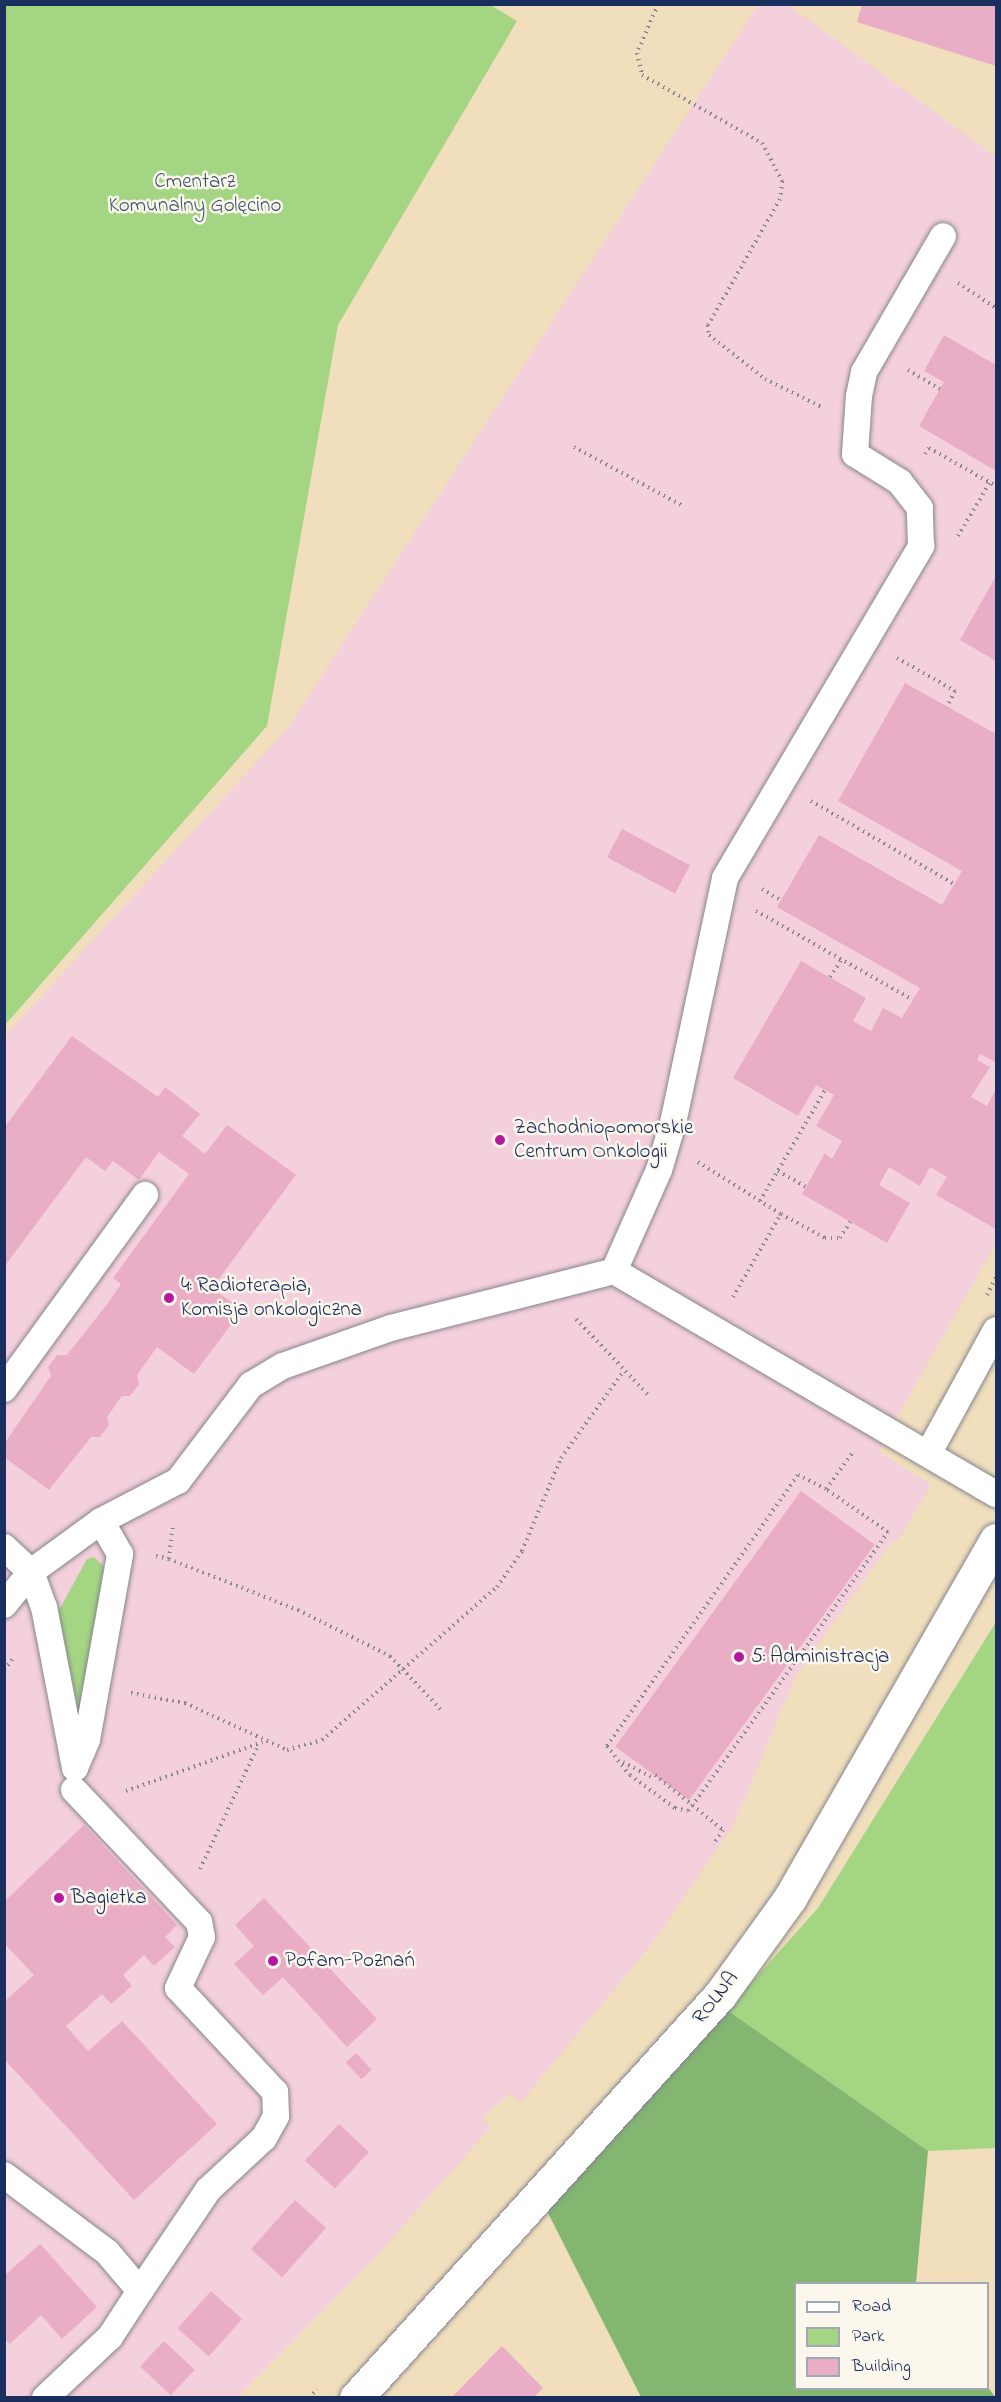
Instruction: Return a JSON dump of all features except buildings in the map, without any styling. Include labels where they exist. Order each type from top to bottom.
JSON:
[{"type":"street","name":"ROLNA","points":[[357,2397],[720,1995],[790,1898],[996,1540]]},
{"type":"lane","points":[[614,1271],[659,1170],[673,1123],[725,878],[921,546],[920,508],[900,482],[855,454],[864,372],[942,236]]},
{"type":"lane","points":[[4,1389],[145,1195]]},
{"type":"lane","points":[[4,1605],[31,1572],[101,1521],[178,1481],[251,1385],[283,1366],[391,1328],[554,1290],[614,1271],[996,1494]]},
{"type":"lane","points":[[928,1454],[996,1330]]},
{"type":"lane","points":[[4,1547],[31,1572],[44,1607],[75,1768],[87,1740],[120,1554],[101,1521]]},
{"type":"lane","points":[[45,2397],[111,2337],[208,2190],[264,2138],[276,2116],[275,2092],[178,1988],[202,1937],[199,1922],[82,1798]]},
{"type":"lane","points":[[4,2175],[107,2252],[140,2291]]},
{"type":"path","points":[[658,4],[637,53],[642,75],[762,143],[782,181],[780,199],[708,325],[712,341],[765,379],[840,416],[860,418]]},
{"type":"path","points":[[897,364],[940,389]]},
{"type":"path","points":[[574,447],[685,507]]},
{"type":"path","points":[[914,455],[921,460],[929,448],[996,486]]},
{"type":"path","points":[[889,653],[955,691],[947,707]]},
{"type":"path","points":[[802,809],[814,789]]},
{"type":"path","points":[[808,799],[954,884]]},
{"type":"path","points":[[753,897],[764,878]]},
{"type":"path","points":[[759,887],[782,901]]},
{"type":"path","points":[[748,906],[913,1000]]},
{"type":"path","points":[[830,977],[841,960]]},
{"type":"path","points":[[760,1201],[825,1090]]},
{"type":"path","points":[[694,1153],[706,1170],[825,1238],[840,1238],[850,1222]]},
{"type":"path","points":[[778,1171],[806,1187]]},
{"type":"path","points":[[715,1329],[781,1214]]},
{"type":"path","points":[[554,1290],[622,1373],[648,1395]]},
{"type":"path","points":[[119,1695],[175,1700],[264,1742],[287,1750],[308,1748],[407,1671],[477,1607],[516,1560],[561,1458],[622,1373]]},
{"type":"path","points":[[826,1489],[871,1422]]},
{"type":"path","points":[[798,1475],[826,1489],[888,1532],[692,1806],[688,1811],[675,1808],[630,1775],[622,1762],[607,1746],[798,1475]]},
{"type":"path","points":[[169,1559],[298,1610],[390,1656],[407,1671],[443,1712]]},
{"type":"path","points":[[82,1798],[258,1747],[264,1742]]},
{"type":"path","points":[[183,1905],[258,1747]]},
{"type":"path","points":[[622,1762],[654,1776],[723,1830],[713,1845]]},
{"type":"path","points":[[309,2397],[325,2381]]},
{"type":"shaded area","name":"Zachodniopomorskie Centrum Onkologii","points":[[758,5],[788,5],[996,157],[996,1243],[878,1451],[931,1485],[897,1542],[892,1541],[795,1677],[736,1820],[655,1940],[521,2102],[510,2094],[482,2117],[490,2128],[371,2262],[238,2397],[5,2397],[4,1037],[287,729]]},
{"type":"green space","name":"Cmentarz Komunalny Golęcino","points":[[5,4],[489,4],[517,21],[338,325],[267,726],[5,1025]]},
{"type":"green space","points":[[94,1557],[105,1568],[79,1712],[58,1612],[87,1559]]},
{"type":"green space","points":[[996,1622],[996,2148],[928,2151],[727,2010],[818,1908]]},
{"type":"green space","points":[[727,2010],[928,2151],[916,2282],[794,2282],[794,2390],[989,2388],[995,2397],[641,2397],[546,2209]]},
{"type":"place","name":"Zachodniopomorskie Centrum Onkologii","points":[[500,1140]]},
{"type":"place","name":"4: Radioterapia, Komisja onkologiczna","points":[[169,1298]]},
{"type":"place","name":"5: Administracja","points":[[739,1657]]},
{"type":"place","name":"Bagietka","points":[[59,1898]]},
{"type":"place","name":"Pofam-Poznań","points":[[273,1961]]}]
